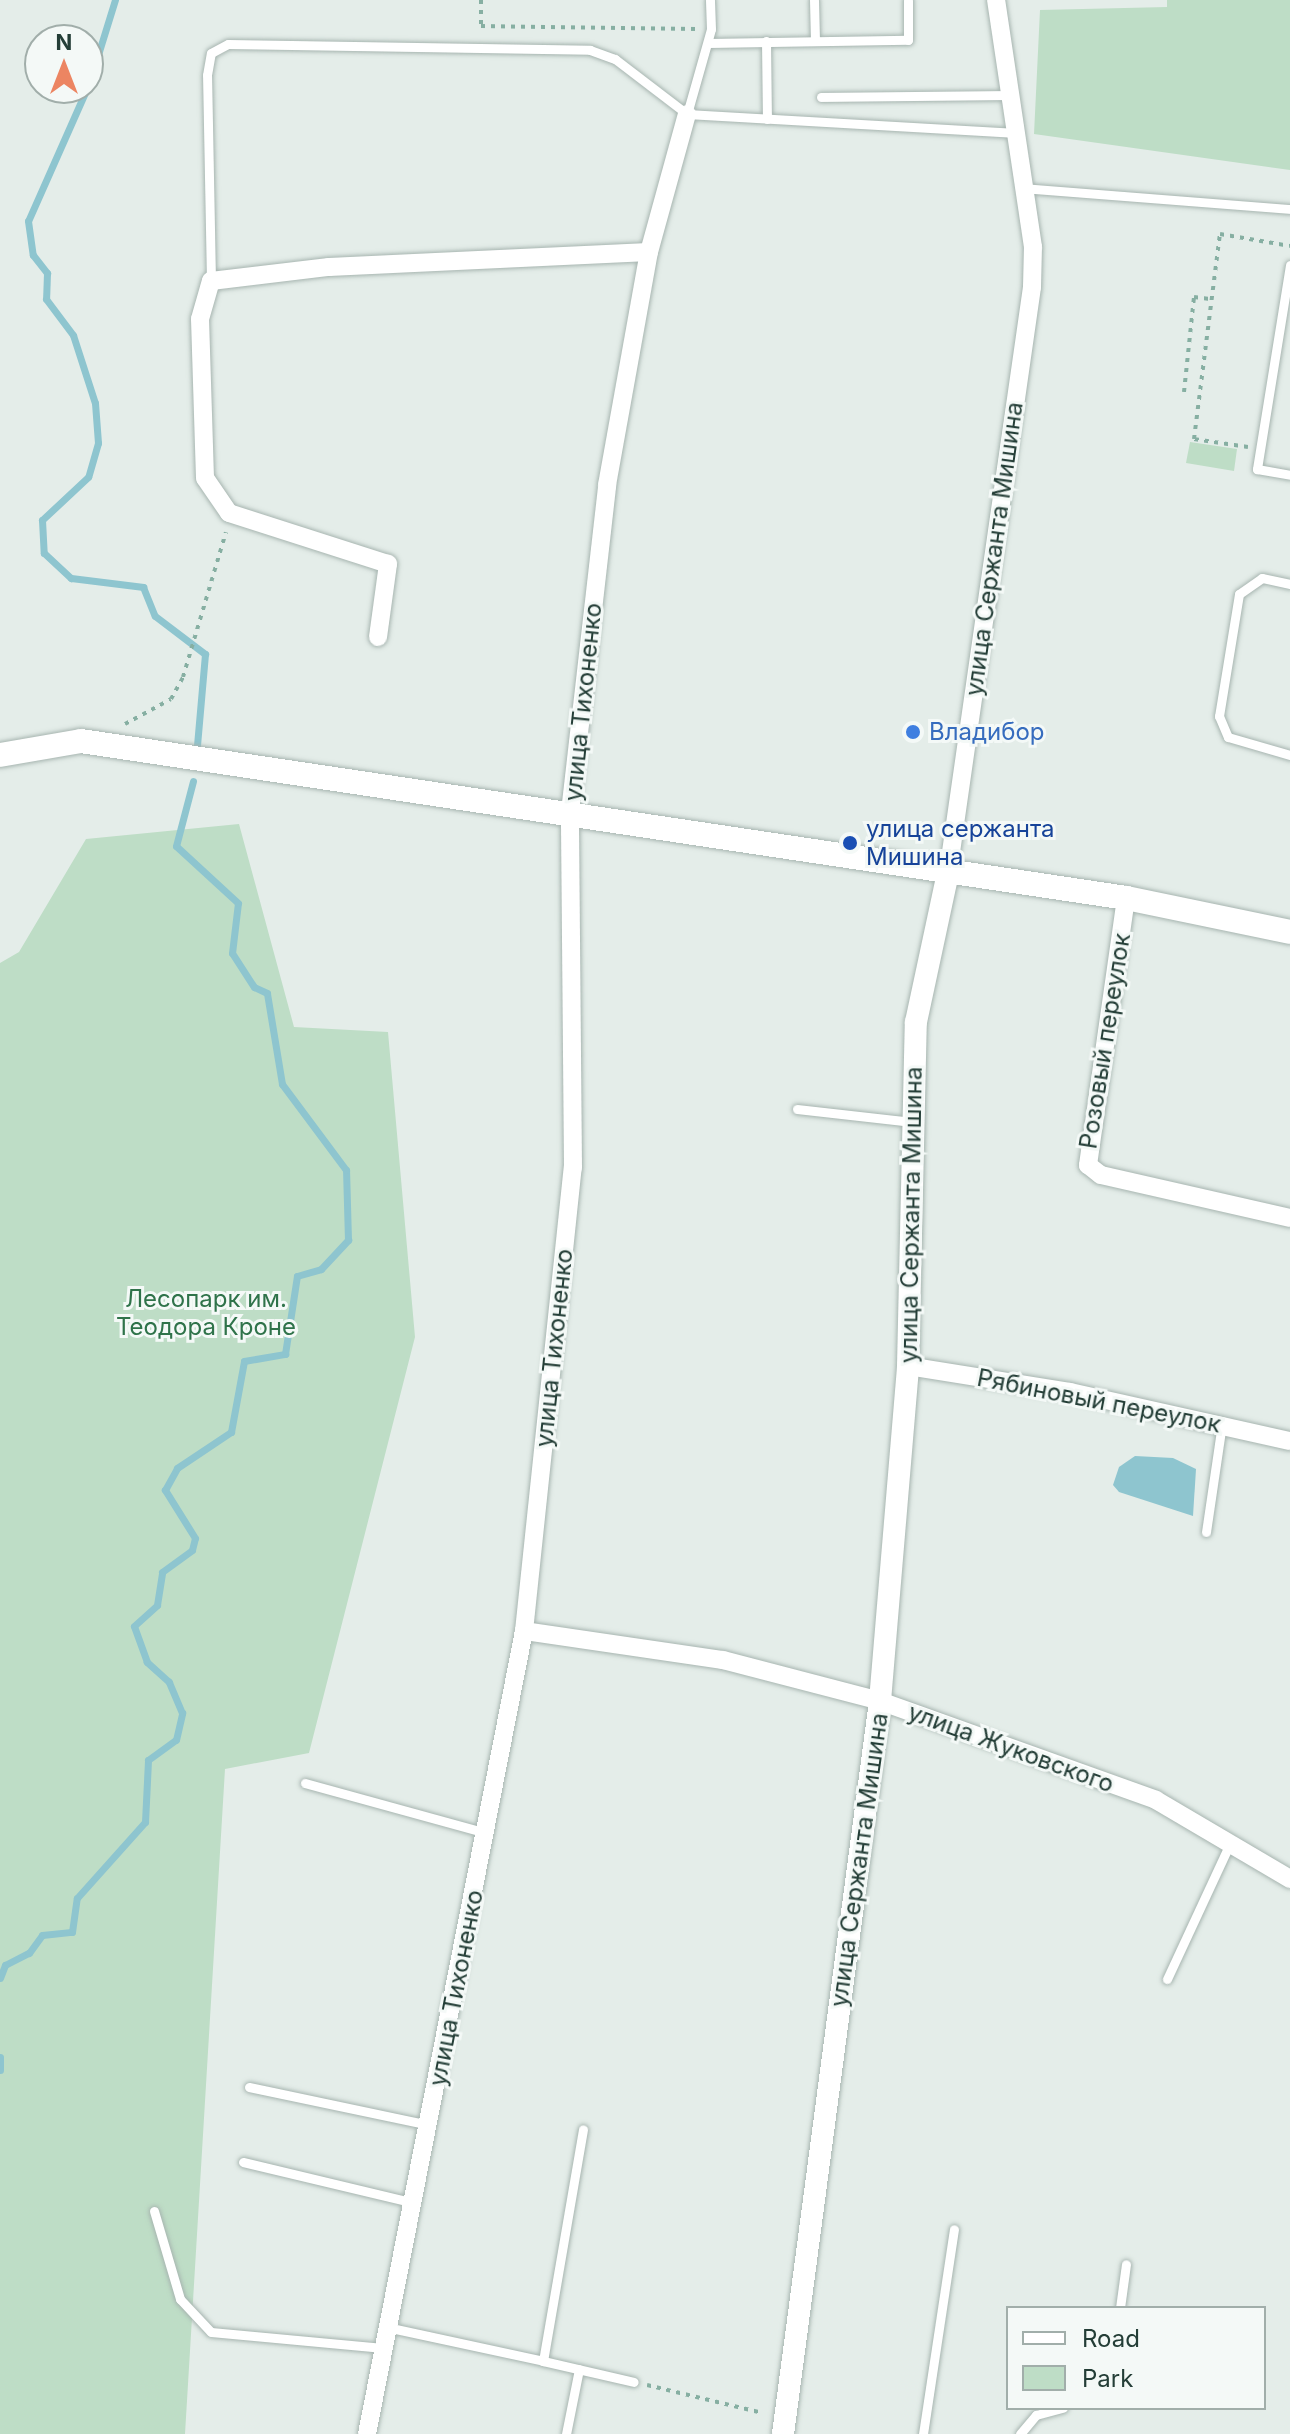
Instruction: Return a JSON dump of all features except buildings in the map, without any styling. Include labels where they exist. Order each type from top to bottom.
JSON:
[{"type":"main road","points":[[0,755],[81,741],[570,812],[948,873],[1126,898],[1290,932]]},
{"type":"street","name":"улица Сержанта Мишина","points":[[784,2426],[880,1701],[908,1366],[916,1022],[948,873],[1032,287],[1023,188],[1012,133],[996,0]]},
{"type":"street","name":"улица Тихоненко","points":[[367,2434],[387,2349],[524,1631],[573,1168],[570,812],[607,485],[649,252],[687,114]]},
{"type":"street","points":[[378,637],[388,564],[229,513],[205,478],[200,419],[200,319],[211,281],[329,267],[649,252]]},
{"type":"street","name":"Розовый переулок","points":[[1126,898],[1088,1165],[1101,1175],[1290,1218]]},
{"type":"street","name":"Рябиновый переулок","points":[[908,1366],[1222,1424],[1290,1441]]},
{"type":"street","name":"улица Жуковского","points":[[524,1631],[723,1660],[880,1701],[1156,1800],[1290,1879]]},
{"type":"lane","points":[[687,114],[711,29],[710,0]]},
{"type":"lane","points":[[814,0],[815,41]]},
{"type":"lane","points":[[708,43],[908,40],[908,0]]},
{"type":"lane","points":[[766,41],[767,119]]},
{"type":"lane","points":[[211,281],[207,75],[211,53],[228,44],[590,50],[615,59],[687,114],[1012,133]]},
{"type":"lane","points":[[821,97],[1007,95]]},
{"type":"lane","points":[[1023,188],[1290,209]]},
{"type":"lane","points":[[1290,265],[1257,469],[1290,475]]},
{"type":"lane","points":[[1290,584],[1262,578],[1239,594],[1219,716],[1228,737],[1290,755]]},
{"type":"lane","points":[[797,1109],[912,1122]]},
{"type":"lane","points":[[1206,1532],[1222,1424]]},
{"type":"lane","points":[[305,1783],[486,1833]]},
{"type":"lane","points":[[1167,1979],[1230,1843]]},
{"type":"lane","points":[[249,2087],[430,2125]]},
{"type":"lane","points":[[543,2361],[583,2129]]},
{"type":"lane","points":[[243,2162],[415,2203]]},
{"type":"lane","points":[[154,2211],[180,2299],[211,2332],[387,2349]]},
{"type":"lane","points":[[923,2434],[954,2229]]},
{"type":"lane","points":[[1120,2306],[1126,2264]]},
{"type":"lane","points":[[391,2328],[634,2382]]},
{"type":"lane","points":[[566,2434],[579,2369]]},
{"type":"lane","points":[[1020,2434],[1036,2415],[1055,2410]]},
{"type":"path","points":[[481,0],[481,26],[711,29]]},
{"type":"path","points":[[1210,299],[1220,234],[1290,246]]},
{"type":"path","points":[[1184,392],[1194,297],[1216,300],[1194,439],[1249,448],[1245,468],[1257,469]]},
{"type":"path","points":[[81,741],[171,699],[225,551],[229,513]]},
{"type":"path","points":[[634,2382],[784,2426]]},
{"type":"green space","points":[[1167,0],[1290,0],[1290,170],[1034,134],[1040,10],[1167,7]]},
{"type":"green space","points":[[1190,442],[1237,449],[1234,471],[1186,463]]},
{"type":"green space","name":"Лесопарк им. Теодора Кроне","points":[[239,824],[294,1027],[388,1032],[415,1337],[309,1753],[225,1769],[185,2434],[0,2434],[0,963],[19,952],[86,839]]},
{"type":"water","points":[[1135,1456],[1173,1458],[1196,1469],[1193,1516],[1119,1492],[1113,1485],[1119,1467]]},
{"type":"waterway","points":[[104,35],[115,0]]},
{"type":"waterway","points":[[80,104],[28,221],[33,255],[47,273],[46,299],[73,335],[95,403],[98,443],[88,477],[42,520],[44,553],[71,578],[143,587],[155,616],[205,654],[197,746]]},
{"type":"waterway","points":[[0,1978],[5,1965],[29,1953],[42,1935],[72,1932],[77,1898],[145,1822],[148,1760],[176,1740],[182,1713],[169,1682],[147,1662],[134,1626],[157,1605],[162,1572],[192,1550],[195,1538],[165,1490],[177,1468],[231,1432],[244,1361],[285,1354],[297,1276],[321,1269],[348,1240],[346,1170],[282,1084],[267,993],[254,987],[232,953],[238,903],[176,846],[193,781]]},
{"type":"waterway","points":[[0,2057],[0,2070]]},
{"type":"place","name":"Владибор","points":[[913,732]]},
{"type":"place","name":"улица cержанта Мишина","points":[[850,843]]}]
